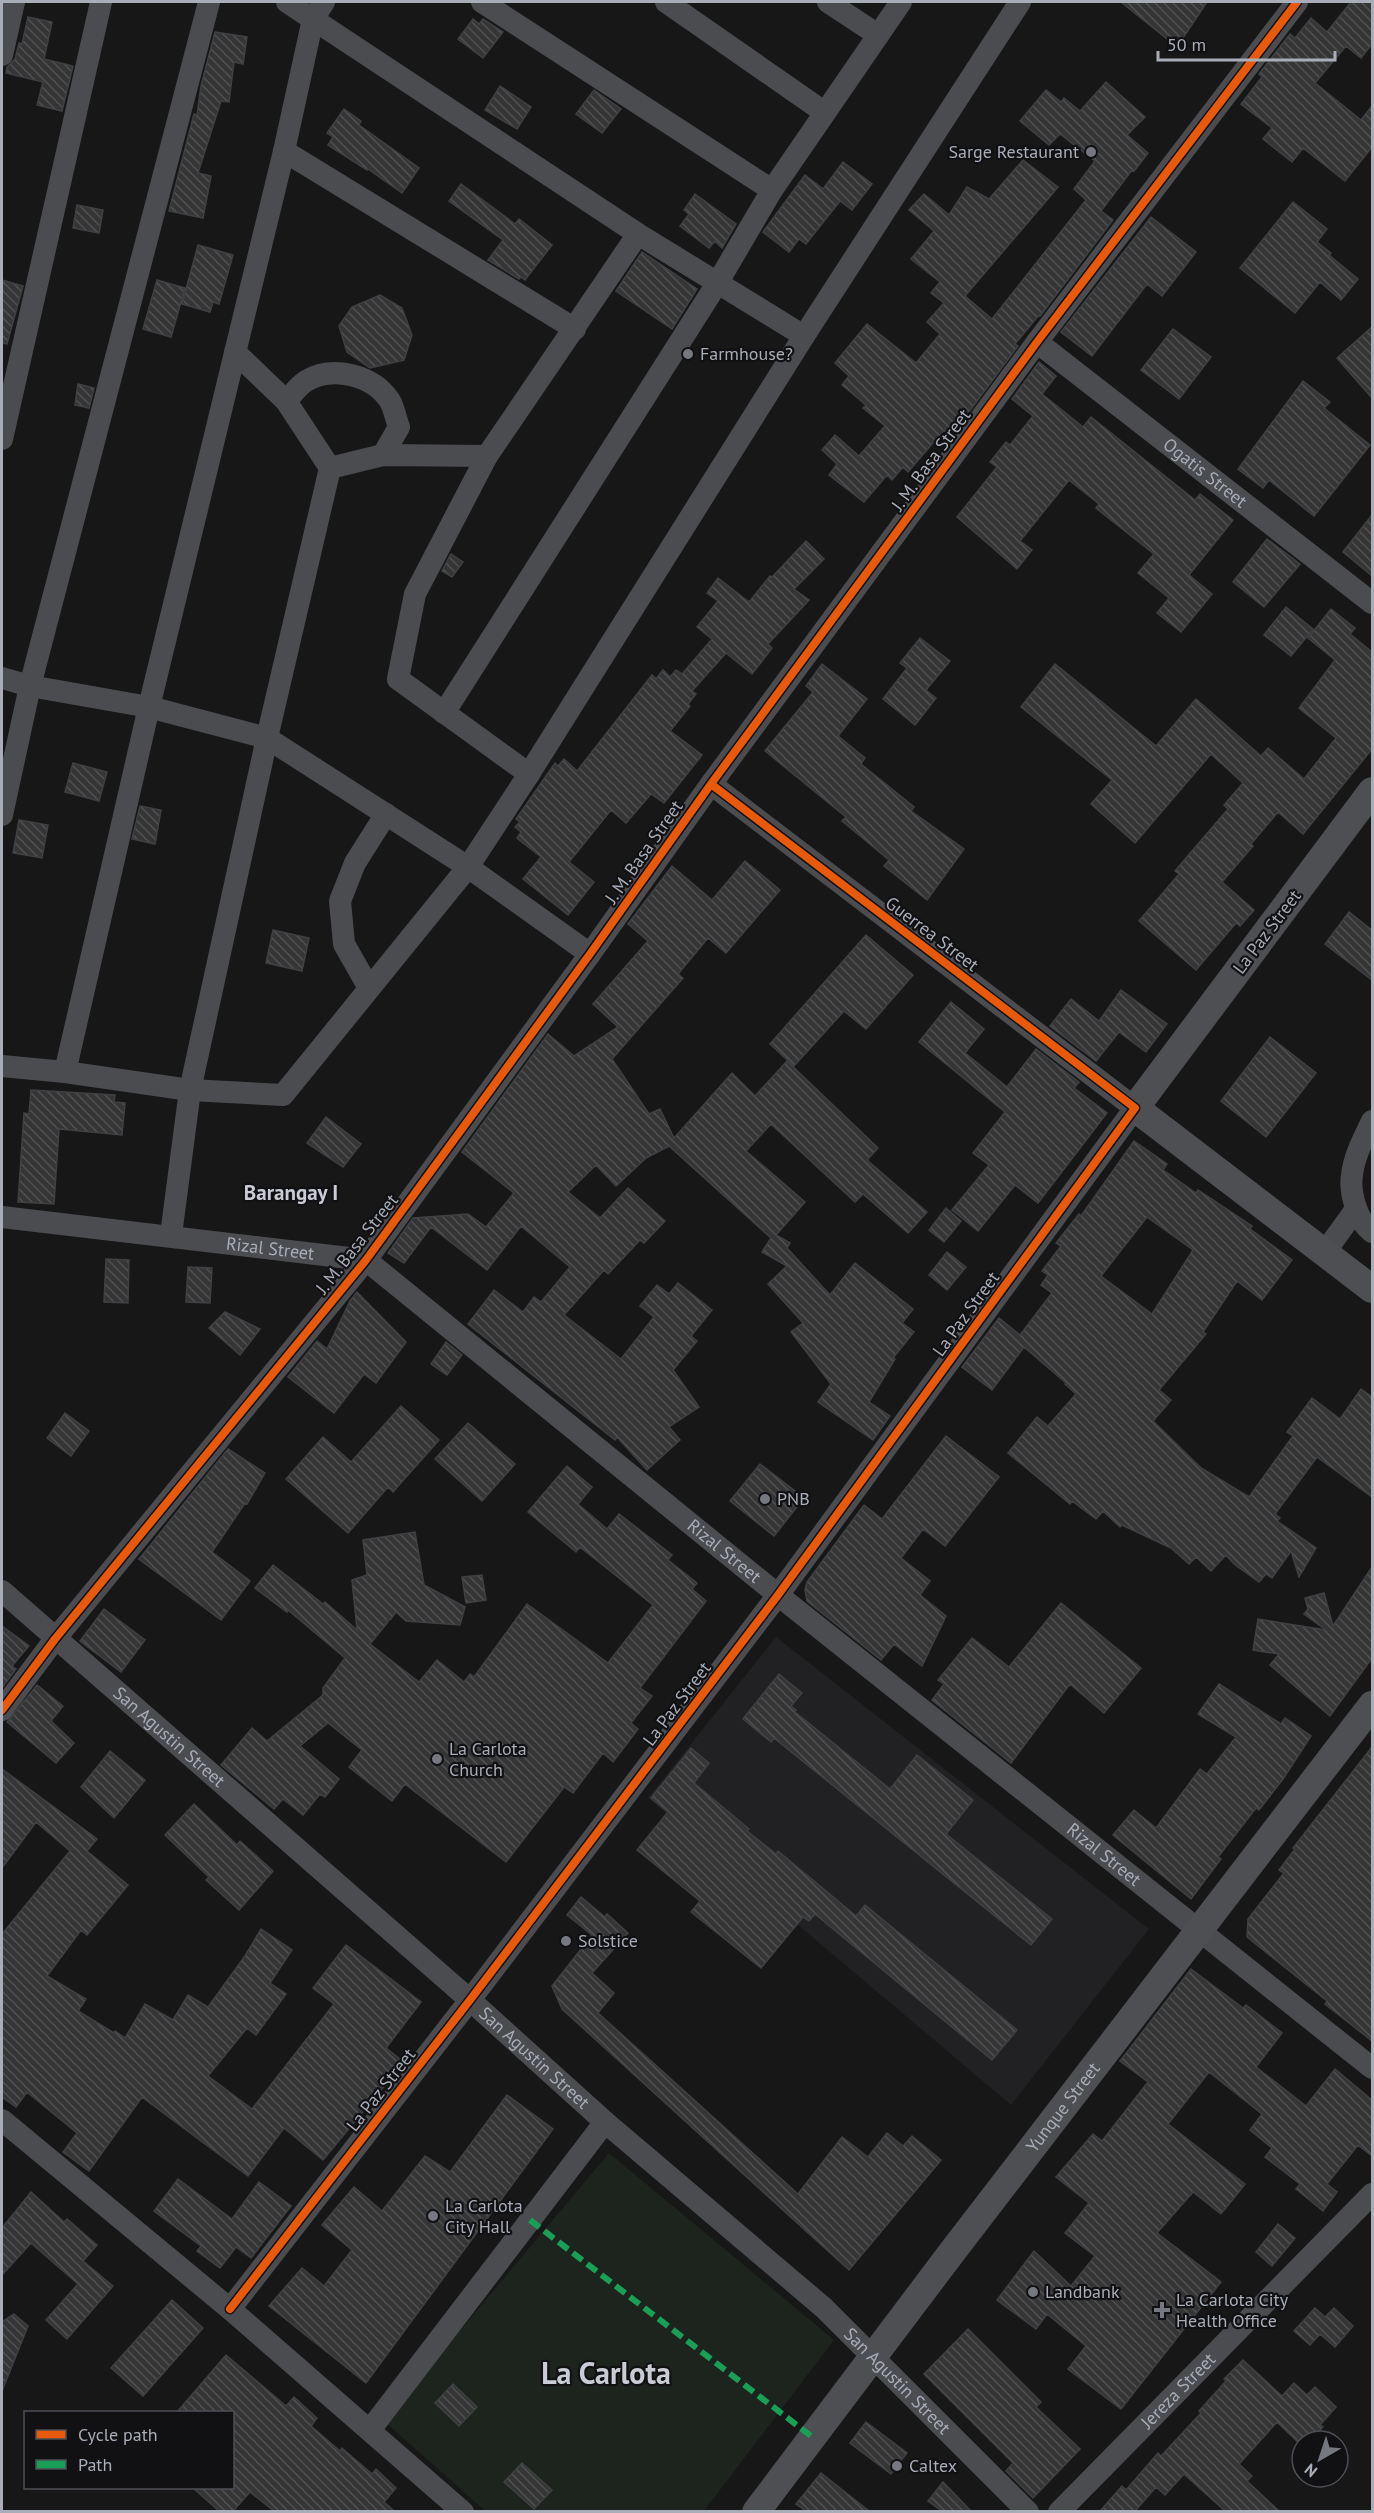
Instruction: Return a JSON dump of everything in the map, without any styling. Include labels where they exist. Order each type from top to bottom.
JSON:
[{"type":"main road","name":"La Paz Street","points":[[1135,1108],[1372,791]]},
{"type":"main road","name":"Guerrea Street","points":[[1135,1108],[1372,1289]]},
{"type":"main road","name":"Yunque Street","points":[[756,2511],[1372,1705]]},
{"type":"street","points":[[2,55],[14,2]]},
{"type":"street","points":[[2,440],[101,2]]},
{"type":"street","points":[[2,815],[30,686],[208,2]]},
{"type":"street","points":[[287,2],[318,10],[638,234],[804,336]]},
{"type":"street","points":[[482,2],[772,190]]},
{"type":"street","points":[[666,2],[824,112]]},
{"type":"street","points":[[828,2],[878,35]]},
{"type":"street","points":[[444,713],[718,282],[772,190],[901,2]]},
{"type":"street","name":"J. M. Basa Street","points":[[2,1710],[54,1639],[366,1260],[711,784],[1037,342],[1297,2]]},
{"type":"street","points":[[2,1066],[65,1072],[190,1090],[283,1095],[468,867],[529,774],[1014,4]]},
{"type":"street","points":[[65,1072],[149,707],[318,10]]},
{"type":"street","points":[[284,152],[575,329]]},
{"type":"street","points":[[529,774],[398,679],[415,594],[487,456],[638,234]]},
{"type":"street","name":"Ogatis Street","points":[[1037,342],[1372,603]]},
{"type":"street","points":[[171,1235],[190,1090],[267,738],[330,468],[285,401],[236,352]]},
{"type":"street","points":[[285,401],[306,381],[330,374],[354,374],[374,383],[390,402],[399,428],[383,455]]},
{"type":"street","points":[[330,468],[383,455],[487,456]]},
{"type":"street","points":[[2,678],[30,686],[149,707],[267,738],[468,867],[590,954]]},
{"type":"street","name":"Guerrea Street","points":[[711,784],[1135,1108]]},
{"type":"street","points":[[369,988],[344,944],[340,901],[355,863],[386,814]]},
{"type":"street","name":"La Paz Street","points":[[230,2309],[470,2000],[778,1595],[1135,1108]]},
{"type":"street","points":[[1372,1121],[1359,1149],[1351,1177],[1356,1209],[1367,1228],[1372,1232]]},
{"type":"street","points":[[1325,1252],[1356,1209]]},
{"type":"street","name":"Rizal Street","points":[[2,1217],[171,1235],[366,1260],[778,1595],[1372,2068]]},
{"type":"street","name":"San Agustin Street","points":[[2,1591],[54,1639],[470,2000],[605,2122],[824,2308],[1028,2511]]},
{"type":"street","points":[[2,2120],[230,2309],[463,2511]]},
{"type":"street","points":[[370,2430],[605,2122]]},
{"type":"street","name":"Jereza Street","points":[[1059,2511],[1372,2194]]},
{"type":"shaded area","points":[[776,1637],[1149,1929],[1011,2105],[648,1798]]},
{"type":"shaded area","points":[[609,2153],[834,2340],[704,2511],[485,2511],[384,2421]]},
{"type":"building","points":[[1121,2],[1207,2],[1177,47]]},
{"type":"building","points":[[1351,2],[1372,2],[1372,44],[1361,58],[1346,46],[1315,83],[1361,120],[1372,106],[1372,147],[1345,181],[1303,148],[1292,162],[1263,139],[1272,128],[1241,104],[1262,77],[1259,74],[1290,34],[1295,38],[1311,18],[1327,32]]},
{"type":"building","points":[[28,17],[52,22],[44,59],[73,66],[62,111],[37,105],[43,82],[6,73],[7,67],[15,59],[19,43],[22,44]]},
{"type":"building","points":[[473,19],[479,24],[483,19],[503,32],[483,58],[458,39]]},
{"type":"building","points":[[215,32],[247,37],[243,64],[234,62],[229,102],[221,101],[198,173],[211,176],[203,218],[169,211],[194,114],[197,115],[201,86]]},
{"type":"building","points":[[1106,82],[1145,117],[1127,135],[1148,153],[1101,211],[1113,220],[1040,316],[1015,344],[1018,346],[957,428],[950,435],[944,430],[908,472],[903,467],[892,480],[887,475],[864,502],[829,475],[837,464],[822,450],[835,435],[859,456],[885,426],[863,408],[866,405],[842,385],[849,376],[835,363],[867,324],[916,363],[940,334],[927,322],[944,303],[931,293],[940,282],[911,259],[934,231],[909,210],[924,194],[949,215],[967,187],[989,199],[1023,160],[1058,187],[965,296],[992,319],[1086,200],[1074,189],[1095,161],[1060,134],[1049,145],[1020,121],[1046,90],[1061,102],[1064,98],[1080,111]]},
{"type":"building","points":[[500,86],[531,107],[517,129],[485,110]]},
{"type":"building","points":[[594,90],[621,109],[602,133],[576,114]]},
{"type":"building","points":[[344,109],[361,121],[359,125],[419,168],[402,193],[328,145],[333,137],[327,133]]},
{"type":"building","points":[[843,162],[872,184],[852,210],[840,201],[806,244],[799,239],[789,252],[763,232],[805,175],[823,189]]},
{"type":"building","points":[[461,184],[515,224],[519,219],[552,245],[525,280],[521,277],[519,279],[488,260],[503,240],[449,201]]},
{"type":"building","points":[[695,194],[736,224],[722,248],[715,241],[709,248],[680,226],[689,214],[684,210]]},
{"type":"building","points":[[1293,202],[1327,229],[1317,242],[1358,279],[1341,300],[1320,282],[1295,313],[1240,268]]},
{"type":"building","points":[[77,205],[103,210],[99,233],[73,228]]},
{"type":"building","points":[[1151,217],[1196,252],[1162,296],[1147,284],[1092,356],[1061,332]]},
{"type":"building","points":[[198,245],[233,255],[219,304],[213,302],[210,312],[182,304]]},
{"type":"building","points":[[642,252],[697,289],[672,329],[616,291]]},
{"type":"building","points":[[2,280],[23,286],[7,344],[2,343]]},
{"type":"building","points":[[157,280],[185,288],[171,337],[143,329]]},
{"type":"building","points":[[380,295],[402,308],[412,335],[404,360],[370,368],[347,352],[339,326],[352,307]]},
{"type":"building","points":[[1372,327],[1372,398],[1337,358]]},
{"type":"building","points":[[1173,329],[1211,357],[1179,399],[1141,370]]},
{"type":"building","points":[[1039,362],[1056,376],[1042,394],[1083,427],[1091,417],[1195,500],[1200,494],[1233,520],[1189,575],[1212,594],[1181,632],[1157,613],[1169,598],[1138,573],[1154,554],[1096,508],[1099,504],[1069,480],[1020,541],[1032,550],[1017,569],[957,517],[997,467],[990,462],[1006,442],[1010,445],[1033,416],[1012,399]]},
{"type":"building","points":[[1303,381],[1330,402],[1324,408],[1370,445],[1314,516],[1269,480],[1263,488],[1238,469]]},
{"type":"building","points":[[78,384],[94,388],[89,408],[75,405]]},
{"type":"building","points":[[1372,515],[1372,576],[1343,552]]},
{"type":"building","points":[[1267,539],[1300,564],[1264,607],[1233,582]]},
{"type":"building","points":[[806,541],[824,559],[794,589],[809,600],[768,644],[772,648],[752,674],[726,653],[692,691],[696,694],[688,704],[690,706],[670,731],[702,755],[664,803],[651,794],[626,823],[611,810],[569,862],[594,882],[568,915],[523,879],[541,857],[517,838],[521,832],[515,827],[520,822],[516,819],[555,763],[558,766],[564,759],[577,771],[652,675],[656,679],[663,670],[670,677],[676,670],[682,674],[712,639],[697,627],[718,601],[707,593],[718,578],[749,602],[770,576],[772,577]]},
{"type":"building","points":[[451,554],[463,562],[452,577],[442,571]]},
{"type":"building","points":[[1286,607],[1313,629],[1291,656],[1264,635]]},
{"type":"building","points":[[1331,609],[1355,628],[1350,634],[1372,652],[1372,749],[1303,834],[1278,812],[1251,844],[1253,846],[1222,882],[1254,910],[1240,926],[1236,923],[1196,970],[1139,921],[1179,874],[1175,871],[1228,809],[1224,805],[1243,783],[1211,754],[1135,843],[1091,804],[1112,780],[1021,707],[1055,664],[1156,746],[1196,699],[1261,756],[1268,748],[1304,779],[1336,738],[1299,708],[1335,660],[1308,638]]},
{"type":"building","points":[[920,638],[950,661],[926,690],[936,698],[915,725],[883,699],[907,668],[900,663]]},
{"type":"building","points":[[822,664],[867,699],[838,736],[865,758],[861,764],[914,807],[911,811],[964,849],[927,900],[884,866],[889,860],[842,821],[846,817],[765,751],[813,692],[806,686]]},
{"type":"building","points":[[73,763],[107,772],[99,801],[65,792]]},
{"type":"building","points":[[140,806],[161,810],[155,844],[132,839]]},
{"type":"building","points":[[19,820],[48,825],[42,858],[13,853]]},
{"type":"building","points":[[745,861],[780,890],[726,953],[708,938],[678,974],[683,978],[612,1059],[649,1114],[660,1109],[674,1138],[732,1073],[755,1096],[787,1061],[878,1148],[867,1160],[927,1212],[908,1233],[863,1194],[855,1202],[771,1124],[746,1151],[805,1202],[776,1235],[790,1243],[787,1248],[830,1295],[855,1263],[913,1309],[902,1323],[914,1332],[893,1358],[895,1359],[869,1402],[890,1416],[873,1440],[818,1402],[831,1384],[791,1332],[803,1323],[768,1284],[787,1266],[762,1252],[771,1238],[669,1146],[646,1158],[616,1186],[596,1165],[568,1192],[600,1218],[628,1188],[665,1221],[644,1243],[640,1240],[608,1274],[604,1270],[564,1315],[621,1359],[654,1317],[640,1306],[657,1285],[669,1294],[678,1283],[712,1310],[691,1336],[697,1341],[673,1370],[699,1407],[669,1427],[680,1440],[647,1470],[617,1437],[615,1440],[468,1324],[494,1290],[523,1312],[534,1297],[541,1302],[570,1267],[521,1226],[487,1270],[431,1227],[404,1263],[388,1253],[413,1218],[468,1214],[486,1227],[514,1193],[462,1152],[548,1034],[574,1056],[618,1027],[593,1004],[648,941],[628,924],[672,866],[712,900]]},
{"type":"building","points":[[1349,912],[1372,930],[1372,980],[1325,944]]},
{"type":"building","points":[[273,930],[309,938],[302,971],[266,963]]},
{"type":"building","points":[[866,935],[913,975],[866,1029],[844,1011],[794,1066],[770,1044]]},
{"type":"building","points":[[1121,990],[1167,1024],[1146,1052],[1119,1032],[1096,1061],[1050,1026],[1071,999],[1099,1021]]},
{"type":"building","points":[[951,1002],[984,1029],[965,1053],[1007,1087],[1036,1049],[1079,1082],[1074,1088],[1107,1113],[1038,1203],[1015,1185],[978,1231],[952,1210],[989,1165],[973,1153],[1005,1112],[919,1042]]},
{"type":"building","points":[[1270,1037],[1316,1073],[1266,1137],[1221,1101]]},
{"type":"building","points":[[31,1090],[115,1095],[114,1102],[125,1103],[122,1135],[59,1129],[54,1204],[18,1202],[24,1113],[29,1114]]},
{"type":"building","points":[[326,1117],[361,1144],[343,1167],[307,1143]]},
{"type":"building","points":[[1134,1141],[1167,1164],[1163,1170],[1196,1193],[1198,1190],[1252,1226],[1250,1229],[1292,1260],[1262,1300],[1237,1281],[1203,1332],[1206,1334],[1159,1390],[1171,1400],[1153,1421],[1201,1468],[1249,1497],[1293,1436],[1287,1432],[1312,1398],[1340,1419],[1361,1389],[1372,1397],[1372,1497],[1317,1457],[1275,1514],[1280,1518],[1277,1521],[1316,1548],[1299,1577],[1291,1551],[1272,1578],[1266,1574],[1259,1582],[1234,1564],[1226,1555],[1211,1571],[1196,1557],[1189,1564],[1171,1548],[1122,1525],[1120,1527],[1103,1511],[1096,1519],[1072,1501],[1070,1504],[1008,1453],[1037,1417],[1048,1426],[1076,1394],[1024,1347],[992,1390],[962,1367],[999,1318],[1020,1335],[1052,1293],[1041,1285],[1048,1275],[1042,1271],[1061,1246],[1056,1243],[1079,1214],[1081,1216]],"holes":[[[1147,1217],[1193,1250],[1152,1314],[1101,1276]]]},
{"type":"building","points":[[946,1208],[961,1221],[944,1242],[929,1230]]},
{"type":"building","points":[[947,1252],[966,1267],[947,1290],[929,1275]]},
{"type":"building","points":[[106,1259],[129,1260],[128,1303],[104,1302]]},
{"type":"building","points":[[188,1267],[212,1268],[210,1303],[186,1302]]},
{"type":"building","points":[[357,1292],[406,1342],[376,1383],[364,1374],[334,1413],[288,1377],[317,1341],[327,1349],[350,1301]]},
{"type":"building","points":[[225,1312],[260,1329],[240,1355],[209,1328]]},
{"type":"building","points":[[446,1342],[462,1355],[447,1375],[431,1364]]},
{"type":"building","points":[[401,1406],[439,1440],[393,1492],[388,1487],[348,1533],[286,1479],[323,1437],[351,1462]]},
{"type":"building","points":[[65,1413],[89,1431],[71,1456],[47,1438]]},
{"type":"building","points":[[468,1423],[515,1464],[482,1501],[435,1459]]},
{"type":"building","points":[[946,1436],[999,1477],[945,1546],[923,1529],[901,1558],[930,1581],[920,1595],[946,1616],[922,1666],[894,1644],[881,1660],[807,1601],[805,1590],[807,1582],[864,1505],[882,1519]]},
{"type":"building","points":[[228,1449],[265,1473],[247,1504],[245,1503],[212,1552],[250,1581],[221,1620],[139,1559]]},
{"type":"building","points":[[760,1464],[804,1498],[774,1536],[730,1501]]},
{"type":"building","points":[[567,1466],[592,1487],[578,1504],[607,1529],[619,1514],[672,1555],[668,1560],[697,1583],[692,1589],[706,1601],[640,1688],[652,1696],[631,1723],[638,1729],[613,1762],[603,1753],[573,1793],[564,1787],[506,1862],[405,1784],[392,1801],[349,1767],[362,1750],[328,1723],[300,1746],[339,1779],[325,1797],[320,1794],[303,1815],[283,1799],[274,1809],[221,1765],[252,1728],[267,1741],[323,1695],[323,1688],[345,1658],[288,1610],[287,1612],[255,1588],[273,1565],[323,1604],[325,1602],[357,1630],[352,1580],[367,1575],[363,1540],[415,1532],[424,1585],[465,1607],[460,1625],[406,1621],[396,1612],[390,1620],[385,1620],[388,1622],[370,1644],[419,1682],[437,1660],[464,1682],[470,1674],[474,1677],[527,1604],[608,1663],[653,1605],[580,1547],[576,1552],[528,1512]]},
{"type":"building","points":[[1372,1567],[1372,1658],[1330,1716],[1270,1665],[1279,1654],[1253,1650],[1258,1619],[1326,1630],[1304,1614],[1308,1609],[1305,1598],[1324,1593],[1333,1626]]},
{"type":"building","points":[[482,1575],[486,1600],[466,1603],[462,1577]]},
{"type":"building","points":[[1061,1603],[1141,1668],[1104,1713],[1070,1684],[1011,1763],[932,1700],[944,1684],[938,1680],[972,1638],[1009,1667]]},
{"type":"building","points":[[104,1609],[145,1640],[121,1672],[80,1641]]},
{"type":"building","points":[[2,1626],[29,1646],[12,1666],[16,1669],[2,1688]]},
{"type":"building","points":[[779,1674],[802,1693],[791,1706],[796,1710],[795,1712],[890,1789],[917,1755],[973,1800],[946,1834],[1052,1919],[1031,1945],[774,1738],[771,1742],[743,1719]]},
{"type":"building","points":[[1219,1684],[1281,1724],[1285,1718],[1311,1736],[1283,1779],[1259,1810],[1256,1808],[1218,1857],[1221,1859],[1191,1899],[1113,1835],[1134,1810],[1156,1828],[1200,1769],[1207,1774],[1236,1737],[1198,1714]]},
{"type":"building","points":[[37,1685],[63,1706],[51,1721],[74,1743],[56,1763],[7,1722]]},
{"type":"building","points":[[1372,1747],[1372,2041],[1325,2004],[1327,2001],[1247,1937],[1248,1919],[1284,1873],[1279,1870],[1295,1849],[1293,1848]]},
{"type":"building","points":[[691,1748],[709,1763],[694,1783],[749,1829],[747,1831],[776,1854],[778,1851],[856,1916],[865,1905],[1017,2030],[992,2060],[815,1914],[809,1921],[803,1917],[761,1968],[691,1912],[700,1901],[637,1850],[668,1812],[651,1798]]},
{"type":"building","points":[[110,1751],[145,1780],[114,1818],[81,1787]]},
{"type":"building","points":[[2,1769],[97,1839],[87,1851],[128,1885],[87,1935],[81,1930],[47,1976],[86,1999],[78,2011],[114,2033],[115,2031],[125,2038],[145,2004],[173,2020],[188,1995],[208,2007],[245,1956],[261,1929],[292,1950],[270,1983],[286,1994],[256,2035],[247,2028],[208,2076],[252,2109],[334,2004],[313,1988],[346,1945],[421,2002],[386,2048],[404,2062],[323,2160],[284,2128],[248,2176],[142,2097],[89,2171],[63,2152],[77,2133],[27,2092],[16,2107],[2,2097],[2,1934],[70,1851],[36,1822],[2,1868]]},
{"type":"building","points":[[194,1804],[237,1845],[240,1841],[273,1871],[239,1910],[206,1880],[209,1877],[165,1835]]},
{"type":"building","points":[[581,1897],[605,1917],[607,1914],[628,1933],[592,1973],[614,1993],[598,2013],[798,2194],[842,2137],[868,2157],[887,2133],[903,2146],[912,2136],[941,2160],[849,2270],[562,2009],[552,1986],[592,1935],[567,1915]]},
{"type":"building","points":[[1191,1969],[1243,2008],[1246,2005],[1282,2033],[1256,2067],[1306,2106],[1335,2069],[1372,2100],[1372,2156],[1358,2145],[1327,2184],[1337,2192],[1323,2211],[1296,2189],[1300,2184],[1265,2157],[1272,2148],[1250,2130],[1262,2114],[1209,2072],[1168,2124],[1245,2184],[1221,2214],[1193,2192],[1157,2233],[1221,2282],[1121,2409],[1068,2369],[1086,2346],[1047,2314],[1036,2329],[997,2300],[1034,2251],[1071,2286],[1095,2256],[1065,2233],[1089,2203],[1056,2177],[1093,2134],[1102,2141],[1148,2082],[1120,2061]]},
{"type":"building","name":"La Carlota City Hall","points":[[507,2095],[553,2129],[366,2383],[269,2306],[302,2268],[324,2286],[352,2250],[322,2225],[354,2187],[382,2211],[425,2156],[450,2172]]},
{"type":"building","points":[[178,2179],[232,2219],[259,2182],[291,2206],[251,2258],[236,2247],[220,2268],[197,2251],[201,2246],[154,2211]]},
{"type":"building","points":[[31,2192],[64,2222],[67,2219],[97,2245],[83,2261],[113,2286],[67,2339],[46,2320],[78,2284],[31,2243],[2,2275],[2,2228]]},
{"type":"building","points":[[1278,2224],[1295,2238],[1272,2266],[1256,2252]]},
{"type":"building","points":[[172,2300],[203,2328],[143,2396],[111,2368]]},
{"type":"building","points":[[1315,2308],[1325,2317],[1334,2308],[1353,2326],[1335,2347],[1320,2334],[1310,2345],[1294,2331]]},
{"type":"building","points":[[14,2314],[28,2326],[2,2391],[2,2322]]},
{"type":"building","points":[[968,2329],[1041,2402],[1036,2407],[1080,2449],[1033,2498],[1006,2471],[1013,2463],[924,2374]]},
{"type":"building","points":[[226,2355],[286,2406],[294,2397],[317,2418],[311,2426],[340,2451],[342,2448],[372,2474],[376,2469],[396,2488],[384,2502],[394,2511],[274,2511],[250,2492],[233,2511],[219,2511],[194,2489],[234,2489],[234,2411],[178,2411]]},
{"type":"building","points":[[1243,2360],[1282,2396],[1294,2383],[1307,2395],[1315,2387],[1336,2407],[1320,2425],[1323,2427],[1321,2429],[1290,2429],[1290,2434],[1277,2422],[1239,2464],[1252,2476],[1247,2481],[1279,2511],[1225,2511],[1184,2474],[1165,2495],[1156,2487],[1135,2511],[1100,2511],[1122,2486],[1126,2490],[1158,2453],[1161,2456],[1201,2413],[1199,2411],[1226,2381],[1224,2379]]},
{"type":"building","points":[[453,2384],[477,2407],[459,2426],[435,2403]]},
{"type":"building","points":[[866,2422],[907,2453],[891,2474],[850,2443]]},
{"type":"building","points":[[522,2463],[552,2490],[534,2509],[504,2482]]},
{"type":"building","points":[[821,2473],[869,2511],[806,2511],[796,2504]]},
{"type":"building","points":[[943,2482],[971,2511],[942,2511],[928,2501]]},
{"type":"marked path","points":[[530,2220],[811,2436]]},
{"type":"cycle path","points":[[2,1710],[55,1639],[366,1260],[711,784],[1037,342],[1297,2]]},
{"type":"cycle path","points":[[230,2309],[470,2000],[778,1595],[1135,1108],[711,784]]},
{"type":"place","name":"Sarge Restaurant","points":[[1091,152]]},
{"type":"place","name":"Farmhouse?","points":[[688,354]]},
{"type":"place","name":"PNB","points":[[765,1499]]},
{"type":"place","name":"La Carlota Church","points":[[437,1759]]},
{"type":"place","name":"Solstice","points":[[566,1941]]},
{"type":"place","name":"La Carlota City Hall","points":[[433,2216]]},
{"type":"place","name":"Landbank","points":[[1033,2292]]},
{"type":"place","name":"La Carlota City Health Office","points":[[1162,2310]]},
{"type":"place","name":"Caltex","points":[[897,2466]]},
{"type":"district","name":"Barangay I","points":[[291,1193]]},
{"type":"district","name":"La Carlota","points":[[606,2374]]}]
